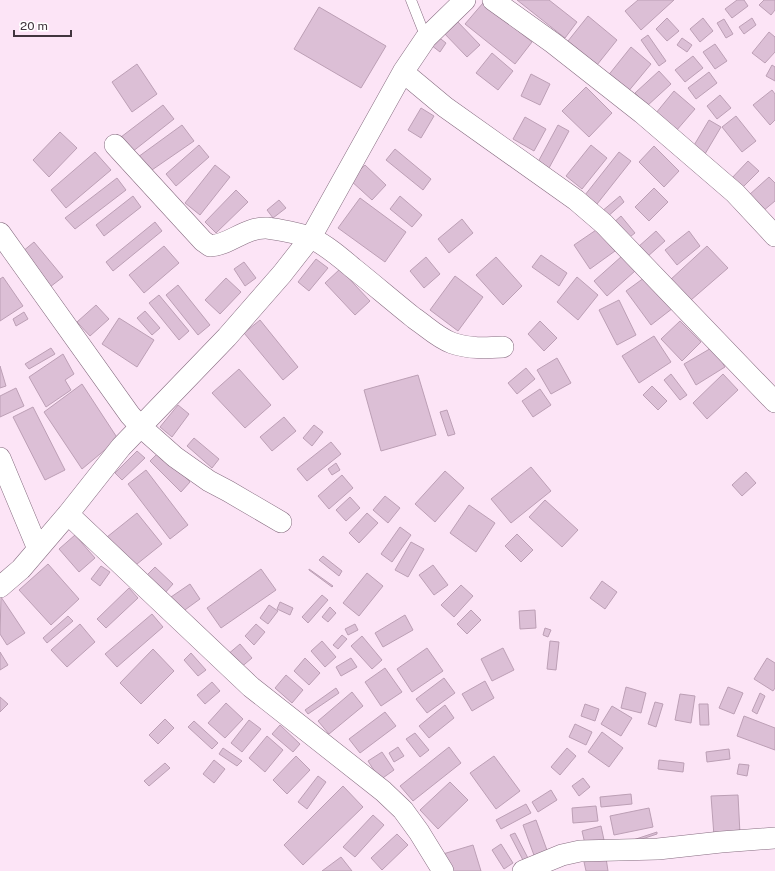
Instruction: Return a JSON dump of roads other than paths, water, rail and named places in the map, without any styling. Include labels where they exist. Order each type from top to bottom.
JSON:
[{"type":"street","points":[[0,587],[22,569],[121,447],[227,337],[311,238],[403,72],[426,38],[465,0]]},
{"type":"street","points":[[493,0],[553,43],[642,113],[735,193],[775,236]]},
{"type":"street","points":[[403,72],[445,107],[576,200],[604,224],[775,402]]},
{"type":"street","points":[[115,145],[203,241],[210,246],[221,244],[242,233],[256,228],[268,228],[311,238],[337,255],[430,330],[451,343],[467,347],[503,347]]},
{"type":"street","points":[[0,233],[130,415],[140,426],[176,457],[208,481],[228,490],[281,522]]},
{"type":"street","points":[[0,458],[38,549]]},
{"type":"street","points":[[68,514],[251,687],[383,791],[403,810],[419,832],[443,871]]},
{"type":"street","points":[[523,871],[562,855],[580,851],[658,849],[775,838]]},
{"type":"lane","points":[[411,0],[426,38]]}]
